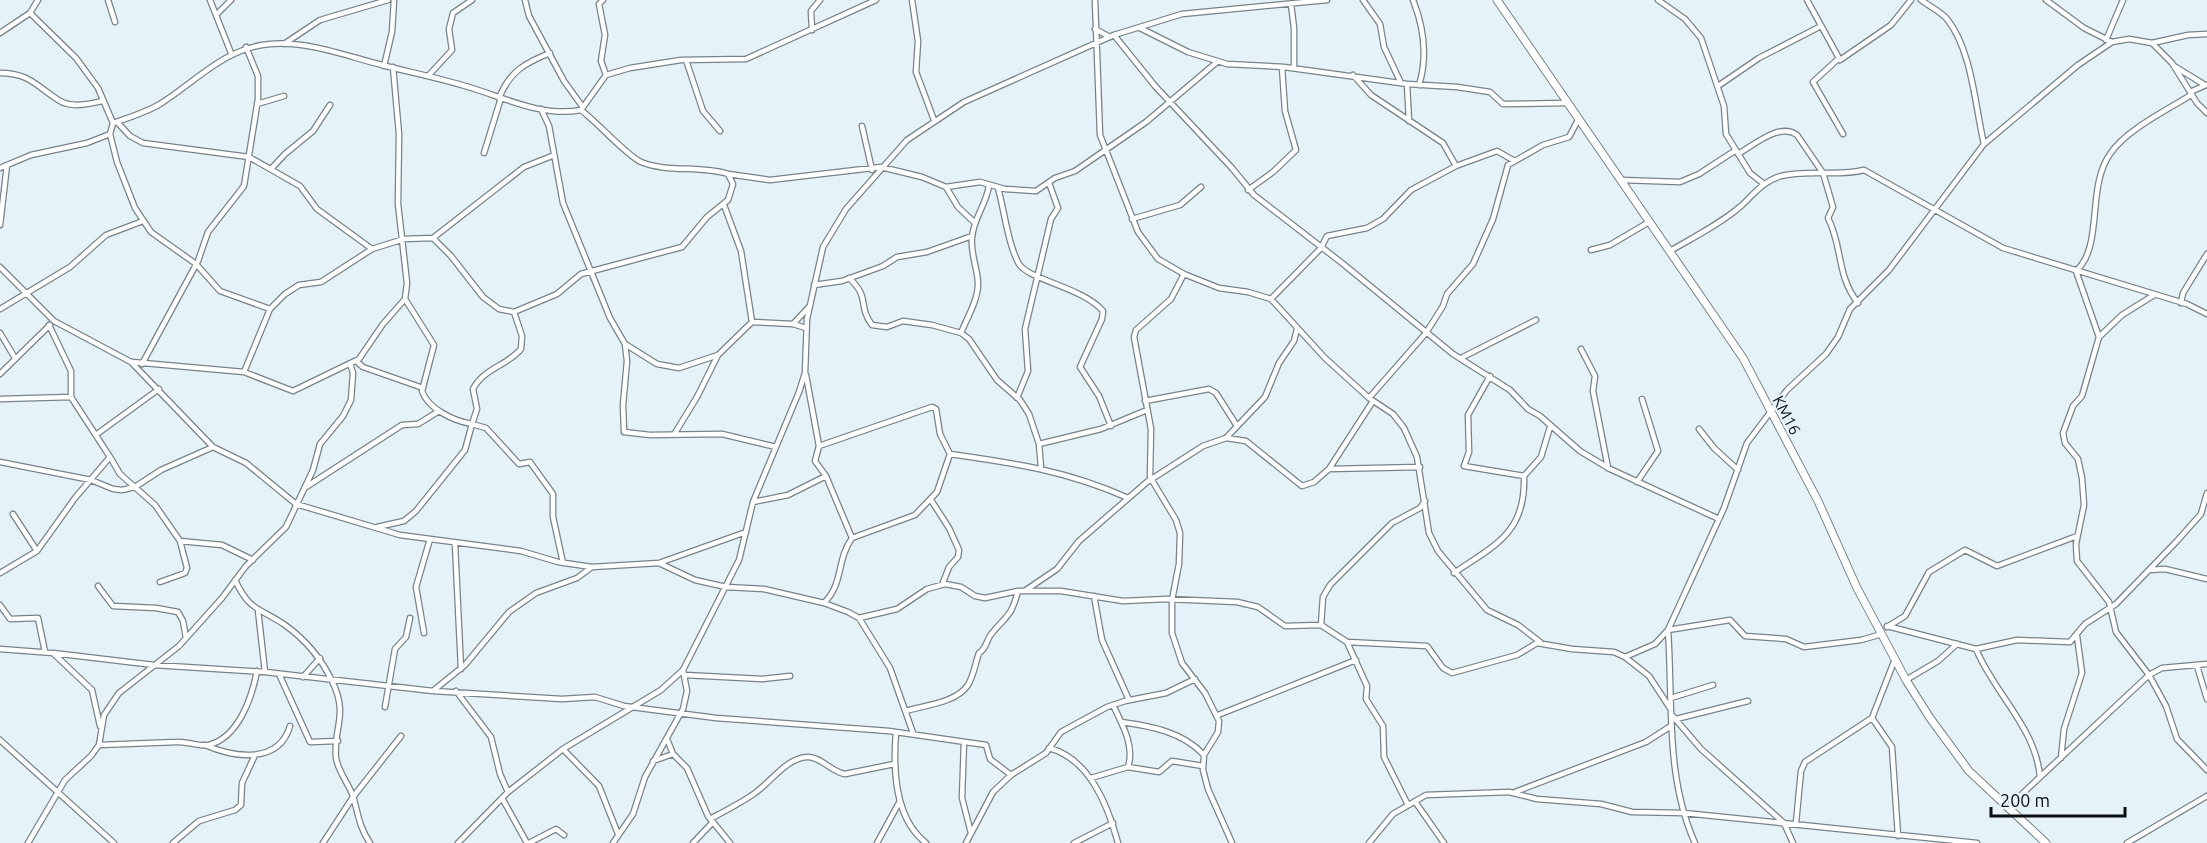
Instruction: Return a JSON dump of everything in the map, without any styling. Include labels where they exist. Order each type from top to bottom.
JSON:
[{"type":"street","points":[[0,33],[30,13],[38,0]]},
{"type":"street","points":[[108,0],[115,22]]},
{"type":"street","points":[[210,0],[231,53]]},
{"type":"street","points":[[217,14],[231,0]]},
{"type":"street","points":[[284,44],[320,20],[388,0]]},
{"type":"street","points":[[384,66],[392,32],[394,0]]},
{"type":"street","points":[[429,75],[452,50],[449,29],[453,13],[471,0]]},
{"type":"street","points":[[525,0],[529,16],[581,108],[629,154],[643,163],[770,180],[872,170],[881,167],[922,177],[946,187],[980,182],[998,188],[1036,191],[1075,171],[1152,118],[1217,62]]},
{"type":"street","points":[[603,0],[599,4],[605,35],[601,58],[606,75]]},
{"type":"street","points":[[812,30],[811,11],[820,0]]},
{"type":"street","points":[[270,309],[224,293],[196,264],[155,236],[132,201],[110,134],[115,122],[160,105],[231,53],[246,47],[284,44],[327,50],[384,66],[429,75],[541,109],[564,112],[581,108],[606,75],[639,66],[686,60],[746,59],[876,0]]},
{"type":"street","points":[[912,0],[918,41],[916,72],[934,120]]},
{"type":"street","points":[[1095,0],[1100,135],[1138,232],[1158,259],[1184,274],[1219,288],[1248,292],[1271,299],[1297,329],[1371,399],[1389,410],[1400,422],[1420,467],[1425,501],[1423,509],[1432,540],[1454,573],[1489,612],[1518,626],[1540,642],[1572,649],[1614,652],[1625,657],[1649,676],[1676,719],[1701,749],[1784,823],[1793,843]]},
{"type":"street","points":[[852,538],[826,476],[815,461],[819,446],[805,372],[806,328],[826,240],[846,209],[881,167],[907,140],[964,102],[1112,36],[1182,14],[1273,3],[1327,0]]},
{"type":"street","points":[[1363,0],[1380,24],[1384,47],[1401,82]]},
{"type":"street","points":[[1413,0],[1419,18],[1426,63],[1419,85]]},
{"type":"street","name":"KM16","points":[[1497,0],[1743,358],[1818,501],[1880,632],[1906,680],[1955,754],[2007,808],[2046,843]]},
{"type":"street","points":[[1658,0],[1685,19],[1701,38],[1726,113],[1726,134],[1753,176],[1764,184]]},
{"type":"street","points":[[1807,0],[1838,59]]},
{"type":"street","points":[[1843,134],[1814,82],[1838,59],[1851,54],[1892,25],[1911,0]]},
{"type":"street","points":[[1921,0],[1947,19],[1953,30],[1970,73],[1984,144]]},
{"type":"street","points":[[2046,0],[2084,28],[2109,41]]},
{"type":"street","points":[[2109,41],[2123,0]]},
{"type":"street","points":[[1287,3],[1294,28],[1294,68]]},
{"type":"street","points":[[30,13],[76,58],[94,81],[102,101],[115,122],[130,136],[143,143],[249,157],[300,186],[317,209],[372,249]]},
{"type":"street","points":[[1718,86],[1759,58],[1821,26]]},
{"type":"street","points":[[1140,28],[1188,52],[1217,62],[1294,68],[1407,84],[1485,91],[1503,104],[1567,103]]},
{"type":"street","points":[[1095,29],[1112,36],[1232,168],[1248,190],[1342,263],[1426,333],[1510,390],[1580,451],[1636,482],[1719,519]]},
{"type":"street","points":[[1625,657],[1655,644],[1668,630],[1719,519],[1747,443],[1769,410],[1794,381],[1826,354],[1840,334],[1850,309],[1889,270],[1920,224],[1936,208],[1984,144],[2109,41],[2129,39],[2152,43],[2188,35],[2207,34]]},
{"type":"street","points":[[2079,272],[2090,252],[2095,199],[2108,157],[2150,120],[2206,85],[2172,63],[2152,43]]},
{"type":"street","points":[[142,364],[196,264],[208,232],[244,186],[257,104],[258,76],[246,47]]},
{"type":"street","points":[[484,153],[507,81],[521,65],[550,53]]},
{"type":"street","points":[[686,60],[703,111],[720,131]]},
{"type":"street","points":[[2172,63],[2207,113]]},
{"type":"street","points":[[131,362],[244,372],[294,391],[353,362],[405,299],[407,283],[404,239],[398,204],[399,134],[393,67]]},
{"type":"street","points":[[1248,190],[1273,172],[1296,150],[1285,111],[1281,67]]},
{"type":"street","points":[[0,73],[19,75],[32,80],[61,102],[79,105],[102,101]]},
{"type":"street","points":[[1353,75],[1371,95],[1448,147],[1456,166]]},
{"type":"street","points":[[1407,84],[1409,121]]},
{"type":"street","points":[[257,104],[284,96]]},
{"type":"street","points":[[271,169],[313,131],[330,105]]},
{"type":"street","points":[[541,109],[549,126],[552,156],[563,203],[610,318],[624,344],[627,361],[623,405],[624,432],[650,435],[723,434],[776,447]]},
{"type":"street","points":[[906,711],[949,699],[964,690],[975,669],[979,654],[986,648],[992,633],[1012,612],[1021,591],[1057,569],[1079,541],[1128,498],[1152,479],[1203,446],[1226,438],[1249,443],[1302,486],[1314,482],[1329,469],[1371,399],[1426,333],[1443,306],[1447,294],[1475,259],[1493,219],[1505,170],[1513,160],[1543,145],[1569,137],[1578,120]]},
{"type":"street","points":[[862,126],[872,170]]},
{"type":"street","points":[[1621,180],[1680,182],[1778,131],[1792,132],[1797,135],[1823,173],[1833,207],[1828,218],[1835,231],[1844,282],[1858,303]]},
{"type":"street","points":[[0,168],[31,155],[87,143],[110,134]]},
{"type":"street","points":[[1271,299],[1320,248],[1327,236],[1368,228],[1383,219],[1411,190],[1456,166],[1497,151],[1513,160]]},
{"type":"street","points":[[244,372],[270,309],[294,288],[321,282],[372,249],[404,239],[433,238],[524,168],[552,156]]},
{"type":"street","points":[[0,225],[7,165]]},
{"type":"street","points":[[1670,251],[1725,217],[1764,184],[1783,176],[1809,172],[1852,173],[1866,170],[1906,195],[1936,208],[2003,248],[2181,303],[2207,314]]},
{"type":"street","points":[[433,238],[451,256],[483,297],[499,309],[514,312],[556,294],[581,274],[682,247],[703,221],[728,200],[733,184],[728,174]]},
{"type":"street","points":[[1017,398],[1028,371],[1024,337],[1051,219],[1058,208],[1049,183]]},
{"type":"street","points":[[961,333],[978,284],[972,236],[986,200],[989,185]]},
{"type":"street","points":[[946,187],[958,207],[975,224]]},
{"type":"street","points":[[1132,219],[1180,205],[1201,187]]},
{"type":"street","points":[[998,188],[1020,264],[1038,276],[1077,290],[1103,311],[1102,319],[1080,366],[1099,396],[1111,426]]},
{"type":"street","points":[[724,205],[741,251],[752,322]]},
{"type":"street","points":[[0,309],[70,267],[106,236],[143,221]]},
{"type":"street","points":[[1591,250],[1610,245],[1650,222]]},
{"type":"street","points":[[814,285],[849,278],[883,266],[897,257],[927,252],[972,236]]},
{"type":"street","points":[[2181,303],[2183,293],[2207,254]]},
{"type":"street","points":[[0,267],[54,321],[131,362],[213,447],[246,463],[296,504],[400,536],[521,551],[563,563],[592,567],[659,563],[746,532]]},
{"type":"street","points":[[2079,272],[2099,337]]},
{"type":"street","points":[[1184,274],[1171,299],[1134,333],[1151,429],[1152,479],[1180,530],[1179,564],[1172,600],[1172,633],[1182,661],[1218,715],[1218,732],[1204,755],[1203,766],[1208,789],[1232,843]]},
{"type":"street","points":[[849,278],[862,291],[864,313],[872,325],[887,327],[903,321],[932,325],[961,333],[974,346],[996,380],[1017,398],[1029,414],[1039,444],[1041,467]]},
{"type":"street","points":[[2154,295],[2122,315],[2099,337],[2082,396],[2073,406],[2063,433],[2065,443],[2078,459],[2082,478],[2083,508],[2077,536],[2077,561],[2109,602],[2116,632],[2149,675],[2166,706],[2175,735],[2207,770]]},
{"type":"street","points":[[405,299],[434,345],[423,388],[424,395],[439,411],[486,428],[519,464],[530,462],[552,490],[553,517],[563,563]]},
{"type":"street","points":[[793,324],[809,307]]},
{"type":"street","points":[[375,528],[409,518],[465,450],[477,414],[473,389],[482,375],[521,350],[522,336],[514,312]]},
{"type":"street","points":[[1461,358],[1536,320]]},
{"type":"street","points":[[0,374],[54,321]]},
{"type":"street","points":[[675,433],[697,397],[718,355],[752,322],[793,324],[806,328]]},
{"type":"street","points":[[50,326],[71,371],[71,397],[97,434],[120,474],[155,505],[180,541],[185,557],[185,573],[160,582]]},
{"type":"street","points":[[1226,438],[1265,397],[1279,363],[1294,341],[1297,329]]},
{"type":"street","points":[[0,333],[15,358]]},
{"type":"street","points":[[624,344],[666,367],[679,368],[718,355]]},
{"type":"street","points":[[1581,350],[1595,376],[1593,391],[1608,468]]},
{"type":"street","points":[[353,362],[423,388]]},
{"type":"street","points":[[100,729],[107,709],[119,693],[179,646],[235,580],[286,527],[306,487],[320,444],[343,416],[351,400],[353,362]]},
{"type":"street","points":[[458,843],[508,792],[563,749],[661,690],[684,673],[739,560],[753,502],[805,372]]},
{"type":"street","points":[[1490,376],[1468,415],[1469,452],[1464,466],[1524,476]]},
{"type":"street","points":[[97,434],[159,389]]},
{"type":"street","points":[[1145,401],[1209,389],[1216,393],[1236,428],[1237,439]]},
{"type":"street","points":[[0,399],[71,397]]},
{"type":"street","points":[[1636,482],[1658,451],[1642,399]]},
{"type":"street","points":[[819,446],[932,406],[936,409],[940,434],[950,454],[937,492],[915,514],[852,538],[839,568],[836,591],[824,603]]},
{"type":"street","points":[[1039,444],[1111,426],[1147,410]]},
{"type":"street","points":[[306,487],[402,425],[418,424],[439,411]]},
{"type":"street","points":[[1454,573],[1508,534],[1523,504],[1524,476],[1541,456],[1550,427]]},
{"type":"street","points":[[1699,429],[1714,448],[1738,470]]},
{"type":"street","points":[[0,462],[91,480],[113,489],[135,487],[161,470],[213,447]]},
{"type":"street","points":[[950,454],[1041,467],[1080,478],[1128,498]]},
{"type":"street","points":[[0,573],[37,551],[110,457]]},
{"type":"street","points":[[1329,469],[1420,467]]},
{"type":"street","points":[[753,502],[788,495],[826,476]]},
{"type":"street","points":[[1887,627],[1976,649],[2024,639],[2066,643],[2077,636],[2085,624],[2110,608],[2150,570],[2205,509],[2207,493]]},
{"type":"street","points":[[931,500],[949,528],[959,550],[942,585]]},
{"type":"street","points":[[1321,625],[1322,601],[1330,585],[1392,523],[1423,509]]},
{"type":"street","points":[[13,514],[37,551]]},
{"type":"street","points":[[1668,630],[1730,620],[1745,636],[1786,639],[1808,648],[1861,640],[1880,632],[1905,616],[1929,572],[1965,550],[1997,566],[2077,536]]},
{"type":"street","points":[[424,633],[416,587],[430,540]]},
{"type":"street","points":[[180,541],[222,545],[253,560]]},
{"type":"street","points":[[455,544],[461,669]]},
{"type":"street","points":[[659,563],[695,580],[726,587],[752,587],[824,603],[859,618],[890,668],[913,734]]},
{"type":"street","points":[[433,691],[461,669],[509,612],[536,593],[577,578],[592,567]]},
{"type":"street","points":[[2150,570],[2169,570],[2207,579]]},
{"type":"street","points":[[235,580],[244,598],[258,610],[294,632],[320,658],[332,680],[340,706],[337,760],[353,797],[360,827],[370,843]]},
{"type":"street","points":[[859,618],[897,609],[927,589],[942,585],[961,587],[975,596],[985,598],[1021,591],[1061,591],[1123,601],[1247,603],[1261,609],[1285,626],[1321,625],[1347,642],[1356,660],[1367,686],[1366,699],[1384,730],[1384,757],[1408,805]]},
{"type":"street","points":[[98,586],[113,606],[156,608],[178,612],[183,621],[186,638]]},
{"type":"street","points":[[1094,596],[1102,640],[1129,700]]},
{"type":"street","points":[[0,605],[10,618],[38,618],[45,652]]},
{"type":"street","points":[[258,610],[265,672]]},
{"type":"street","points":[[385,707],[395,649],[406,637],[410,618]]},
{"type":"street","points":[[1668,630],[1671,726],[1684,813],[1695,843]]},
{"type":"street","points":[[2061,758],[2064,729],[2082,673],[2077,636]]},
{"type":"street","points":[[1347,642],[1427,646],[1443,668],[1452,673],[1517,655],[1540,642]]},
{"type":"street","points":[[1906,680],[1938,662],[1957,644]]},
{"type":"street","points":[[0,649],[154,665],[257,671],[433,691],[562,699],[595,697],[633,707],[681,714],[913,734],[986,745],[990,759],[1011,775]]},
{"type":"street","points":[[1976,649],[2002,697],[2034,747],[2040,777]]},
{"type":"street","points":[[28,843],[57,792],[99,745],[100,729],[96,698],[92,690],[53,653]]},
{"type":"street","points":[[303,677],[320,658]]},
{"type":"street","points":[[1796,823],[1801,771],[1805,762],[1872,718],[1895,659]]},
{"type":"street","points":[[1218,715],[1356,660]]},
{"type":"street","points":[[2007,808],[2149,675],[2162,668],[2207,664]]},
{"type":"street","points":[[2197,666],[2207,699]]},
{"type":"street","points":[[205,745],[226,735],[240,717],[252,698],[257,671]]},
{"type":"street","points":[[684,673],[762,679],[790,676]]},
{"type":"street","points":[[613,843],[633,814],[653,761],[681,714],[686,701],[684,673]]},
{"type":"street","points":[[279,674],[310,742],[338,741]]},
{"type":"street","points":[[449,679],[455,691],[491,736],[500,774],[508,792]]},
{"type":"street","points":[[966,843],[990,797],[1011,775],[1049,748],[1061,732],[1113,705],[1166,693],[1195,679]]},
{"type":"street","points":[[1671,698],[1713,685]]},
{"type":"street","points":[[1676,719],[1748,701]]},
{"type":"street","points":[[1113,705],[1130,752],[1128,767]]},
{"type":"street","points":[[1872,718],[1892,747],[1898,836]]},
{"type":"street","points":[[1121,722],[1140,725],[1184,739],[1204,755]]},
{"type":"street","points":[[99,745],[178,741],[205,745],[230,755],[255,755],[270,752],[277,747],[284,741],[290,726]]},
{"type":"street","points":[[1515,792],[1646,742],[1671,726]]},
{"type":"street","points":[[896,732],[894,764],[900,801],[909,825],[926,843]]},
{"type":"street","points":[[323,843],[353,797],[401,736]]},
{"type":"street","points":[[667,739],[673,754],[687,768],[711,821],[730,843]]},
{"type":"street","points":[[0,740],[114,843]]},
{"type":"street","points":[[964,742],[962,798],[972,833]]},
{"type":"street","points":[[1049,748],[1066,753],[1091,778],[1113,824],[1118,843]]},
{"type":"street","points":[[563,749],[598,786],[618,834]]},
{"type":"street","points":[[653,761],[673,754]]},
{"type":"street","points":[[172,843],[199,821],[227,813],[241,805],[242,783],[255,755]]},
{"type":"street","points":[[693,843],[711,821],[745,800],[787,766],[803,757],[813,757],[839,773],[845,774],[894,764]]},
{"type":"street","points":[[2202,765],[2207,759]]},
{"type":"street","points":[[1091,778],[1128,767],[1155,772],[1164,770],[1171,761],[1203,766]]},
{"type":"street","points":[[1369,843],[1393,814],[1416,803],[1426,795],[1515,792],[1538,799],[1601,804],[1632,812],[1684,813],[1796,823],[1977,843]]},
{"type":"street","points":[[2127,843],[2207,796]]},
{"type":"street","points":[[502,798],[528,843],[556,829],[564,835]]},
{"type":"street","points":[[877,843],[900,801]]},
{"type":"street","points":[[1416,803],[1444,843]]},
{"type":"street","points":[[1074,843],[1113,824]]}]
